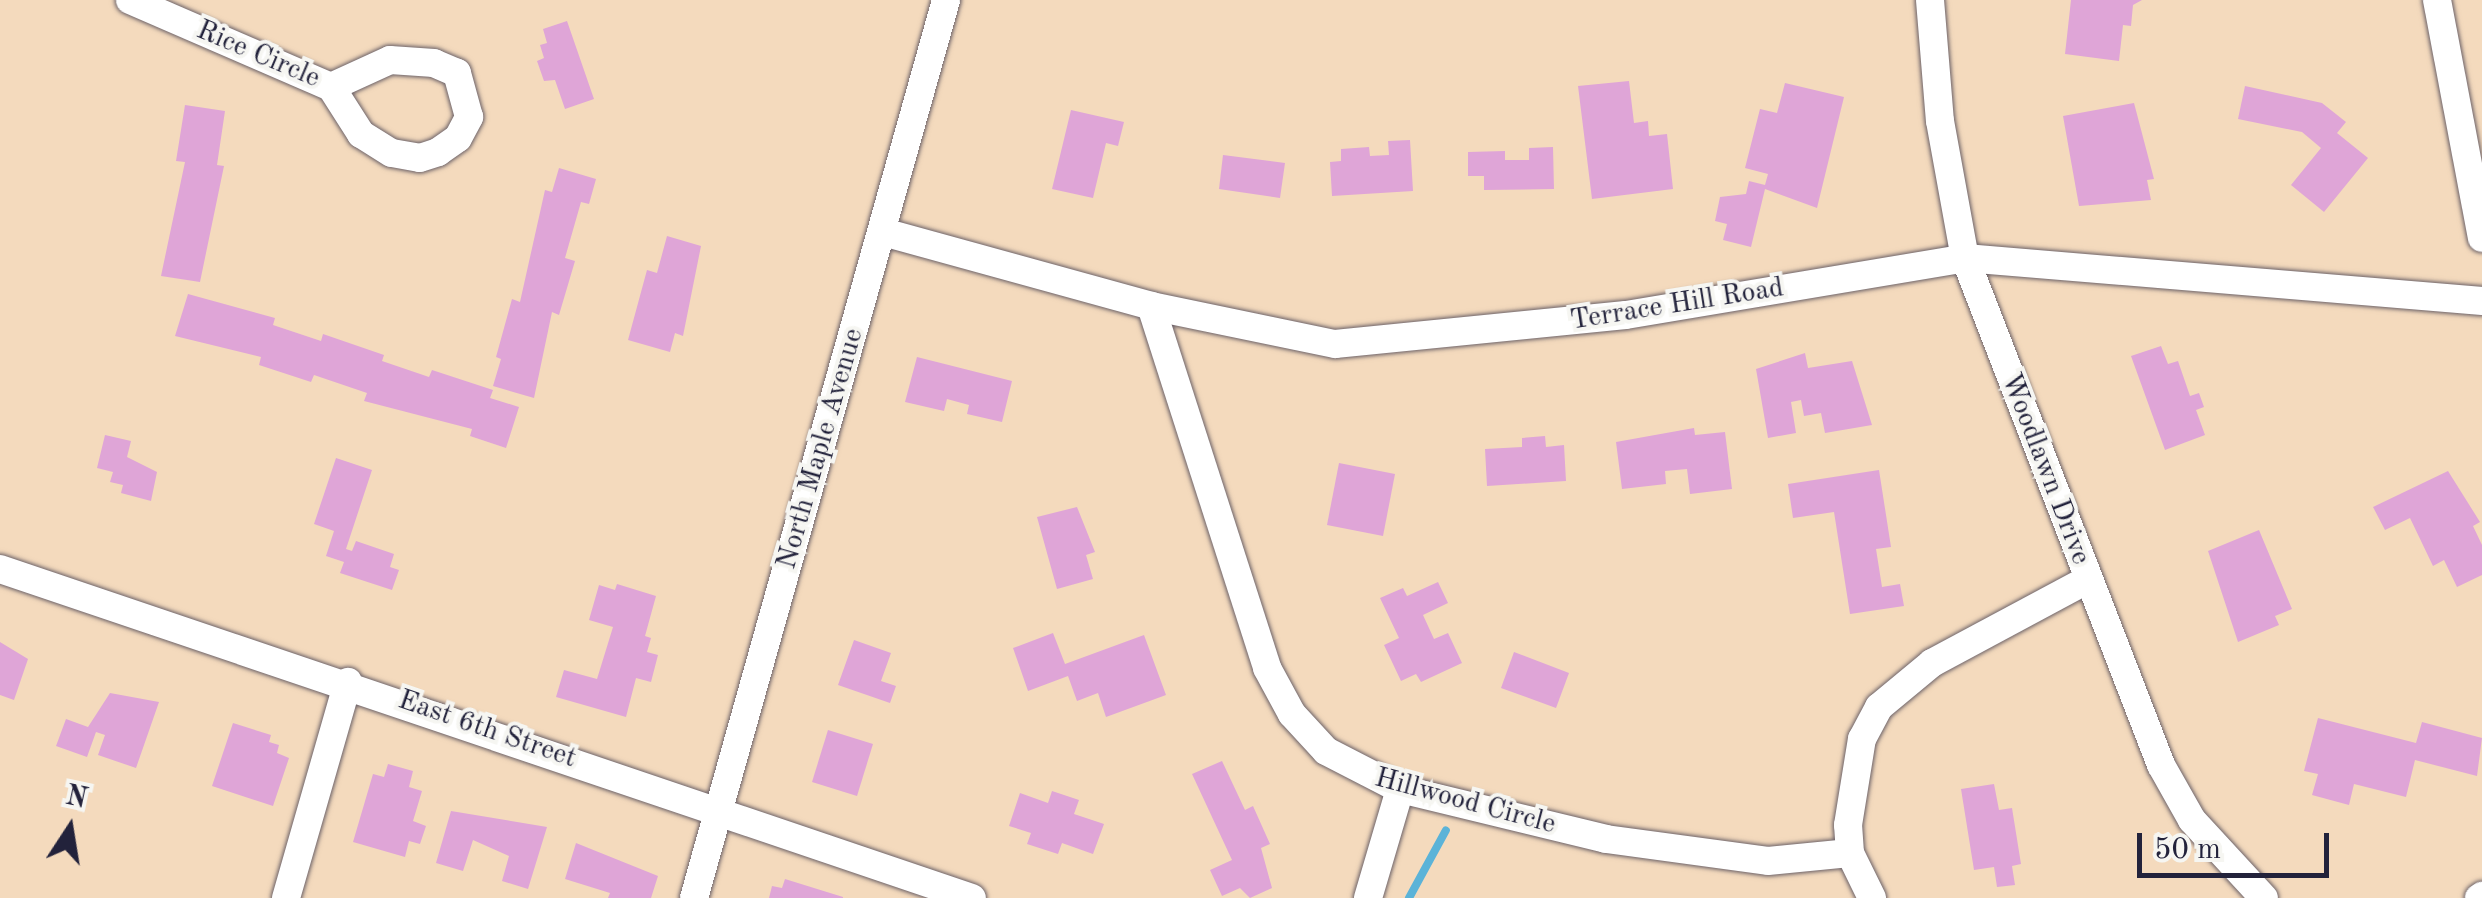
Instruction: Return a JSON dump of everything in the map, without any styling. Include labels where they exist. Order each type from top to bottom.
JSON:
[{"type":"street","name":"Rice Circle","points":[[130,0],[331,86],[361,134],[392,153],[420,158],[438,152],[458,138],[469,117],[457,74],[421,60],[371,66],[331,86]]},
{"type":"street","name":"North Maple Avenue","points":[[694,898],[946,0]]},
{"type":"street","name":"Woodlawn Drive","points":[[1930,0],[1940,121],[1965,258],[2161,765],[2192,820],[2264,898]]},
{"type":"street","points":[[2437,0],[2482,238]]},
{"type":"street","name":"Terrace Hill Road","points":[[883,232],[1151,306],[1335,344],[1427,339],[1626,315],[1965,258],[2482,301]]},
{"type":"street","name":"Hillwood Circle","points":[[1151,306],[1267,668],[1292,714],[1326,751],[1400,789],[1606,839],[1768,861],[1850,853]]},
{"type":"street","name":"East 6th Street","points":[[0,569],[348,682],[972,898]]},
{"type":"street","points":[[1872,898],[1850,853],[1852,777],[1880,708],[1932,664],[2087,580]]},
{"type":"street","points":[[286,898],[348,682]]},
{"type":"street","points":[[1368,898],[1400,789]]},
{"type":"building","points":[[2071,0],[2142,0],[2133,5],[2131,26],[2123,25],[2119,61],[2065,54]]},
{"type":"building","points":[[567,21],[594,99],[565,109],[555,80],[544,81],[537,61],[544,58],[540,45],[547,43],[543,29]]},
{"type":"building","points":[[1629,81],[1634,123],[1648,121],[1649,136],[1667,134],[1673,189],[1592,199],[1578,86]]},
{"type":"building","points":[[1785,83],[1844,97],[1817,208],[1765,189],[1751,247],[1723,240],[1727,224],[1715,221],[1720,197],[1746,194],[1749,181],[1765,185],[1768,174],[1745,168],[1760,109],[1777,113]]},
{"type":"building","points":[[2245,86],[2322,103],[2346,122],[2337,133],[2368,158],[2324,212],[2291,185],[2321,148],[2302,132],[2238,119]]},
{"type":"building","points":[[2134,103],[2154,179],[2147,180],[2151,200],[2079,206],[2063,116]]},
{"type":"building","points":[[185,105],[225,111],[217,165],[224,166],[200,282],[161,276],[185,162],[176,161]]},
{"type":"building","points":[[1071,110],[1124,122],[1118,146],[1106,143],[1093,198],[1052,189]]},
{"type":"building","points":[[1410,140],[1413,191],[1332,196],[1330,162],[1341,161],[1341,149],[1369,147],[1370,156],[1389,155],[1388,141]]},
{"type":"building","points":[[1553,147],[1554,189],[1484,190],[1484,176],[1468,176],[1468,152],[1505,151],[1505,160],[1529,160],[1529,148]]},
{"type":"building","points":[[1223,155],[1285,163],[1280,198],[1219,189]]},
{"type":"building","points":[[559,168],[596,179],[589,204],[581,202],[565,258],[575,261],[559,315],[552,312],[534,398],[493,386],[501,359],[496,357],[512,299],[520,302],[545,190],[552,192]]},
{"type":"building","points":[[667,236],[701,246],[683,336],[675,333],[670,352],[628,340],[647,270],[657,273]]},
{"type":"building","points":[[188,294],[275,318],[273,325],[321,341],[323,334],[384,355],[382,361],[429,377],[432,370],[493,390],[490,398],[519,407],[506,448],[470,436],[472,429],[364,401],[367,393],[314,375],[311,382],[259,365],[261,357],[175,336]]},
{"type":"building","points":[[2161,346],[2168,364],[2178,361],[2190,396],[2199,393],[2204,407],[2196,410],[2205,435],[2165,450],[2131,356]]},
{"type":"building","points":[[1805,353],[1808,368],[1852,361],[1872,425],[1825,433],[1821,413],[1804,416],[1801,400],[1791,402],[1796,433],[1768,438],[1756,369]]},
{"type":"building","points":[[917,357],[1012,381],[1002,422],[967,414],[969,405],[947,399],[944,411],[905,402]]},
{"type":"building","points":[[1694,428],[1695,435],[1725,432],[1732,489],[1690,494],[1687,469],[1665,471],[1666,484],[1622,489],[1616,442]]},
{"type":"building","points":[[105,435],[131,441],[127,457],[157,472],[151,501],[121,493],[123,485],[110,482],[113,472],[97,468]]},
{"type":"building","points":[[1545,436],[1546,447],[1564,445],[1566,481],[1487,486],[1485,449],[1522,447],[1522,438]]},
{"type":"building","points":[[336,458],[372,470],[346,549],[352,551],[356,541],[394,554],[390,567],[399,570],[392,590],[340,573],[344,562],[326,556],[334,531],[314,524]]},
{"type":"building","points":[[1339,463],[1395,474],[1383,536],[1327,525]]},
{"type":"building","points":[[1879,470],[1891,547],[1876,549],[1882,587],[1900,584],[1904,606],[1850,614],[1834,512],[1793,518],[1788,484]]},
{"type":"building","points":[[2448,471],[2480,522],[2473,526],[2482,545],[2482,575],[2457,587],[2444,560],[2433,566],[2410,518],[2385,530],[2373,507]]},
{"type":"building","points":[[1077,507],[1095,552],[1086,555],[1093,579],[1057,589],[1037,517]]},
{"type":"building","points":[[2259,530],[2292,609],[2275,616],[2279,625],[2238,642],[2208,551]]},
{"type":"building","points":[[1438,582],[1448,603],[1423,615],[1434,639],[1448,633],[1462,663],[1421,682],[1416,674],[1401,681],[1384,645],[1399,638],[1380,598],[1403,588],[1407,596]]},
{"type":"building","points":[[617,584],[656,596],[645,636],[651,638],[647,652],[658,655],[651,682],[636,678],[626,717],[556,697],[564,670],[597,679],[613,627],[589,620],[599,585],[615,590]]},
{"type":"building","points":[[1053,633],[1065,664],[1144,635],[1166,695],[1106,717],[1098,693],[1077,701],[1068,676],[1028,691],[1013,648]]},
{"type":"building","points":[[854,640],[891,653],[881,681],[896,686],[890,703],[838,685]]},
{"type":"building","points":[[0,642],[28,659],[14,700],[0,695]]},
{"type":"building","points":[[1514,652],[1569,673],[1556,708],[1501,688]]},
{"type":"building","points":[[110,693],[159,702],[136,768],[98,755],[105,735],[96,732],[87,757],[56,746],[66,719],[88,727]]},
{"type":"building","points":[[2318,718],[2416,743],[2422,722],[2482,738],[2477,776],[2415,760],[2406,797],[2354,784],[2349,805],[2312,795],[2318,774],[2304,771]]},
{"type":"building","points":[[233,723],[271,735],[269,742],[279,745],[277,753],[289,758],[273,806],[212,786]]},
{"type":"building","points":[[828,730],[873,744],[857,796],[812,782]]},
{"type":"building","points":[[1222,761],[1245,810],[1253,806],[1270,844],[1261,848],[1272,888],[1250,898],[1240,888],[1222,896],[1210,870],[1232,860],[1192,774]]},
{"type":"building","points":[[388,764],[413,771],[409,787],[422,791],[413,821],[426,826],[420,844],[409,841],[405,857],[353,842],[373,774],[384,777]]},
{"type":"building","points":[[1994,784],[1999,810],[2012,808],[2021,864],[2012,866],[2015,885],[1997,887],[1994,867],[1974,870],[1961,789]]},
{"type":"building","points":[[1052,791],[1079,800],[1074,814],[1104,824],[1093,854],[1062,843],[1058,854],[1027,844],[1031,833],[1009,826],[1020,793],[1048,803]]},
{"type":"building","points":[[451,811],[547,827],[528,889],[502,881],[509,856],[473,840],[463,871],[436,863]]},
{"type":"building","points":[[576,843],[658,876],[651,898],[608,898],[610,893],[565,879]]},
{"type":"building","points":[[785,879],[843,898],[769,898],[772,886],[782,888]]},
{"type":"waterway","points":[[1409,898],[1446,830]]}]
